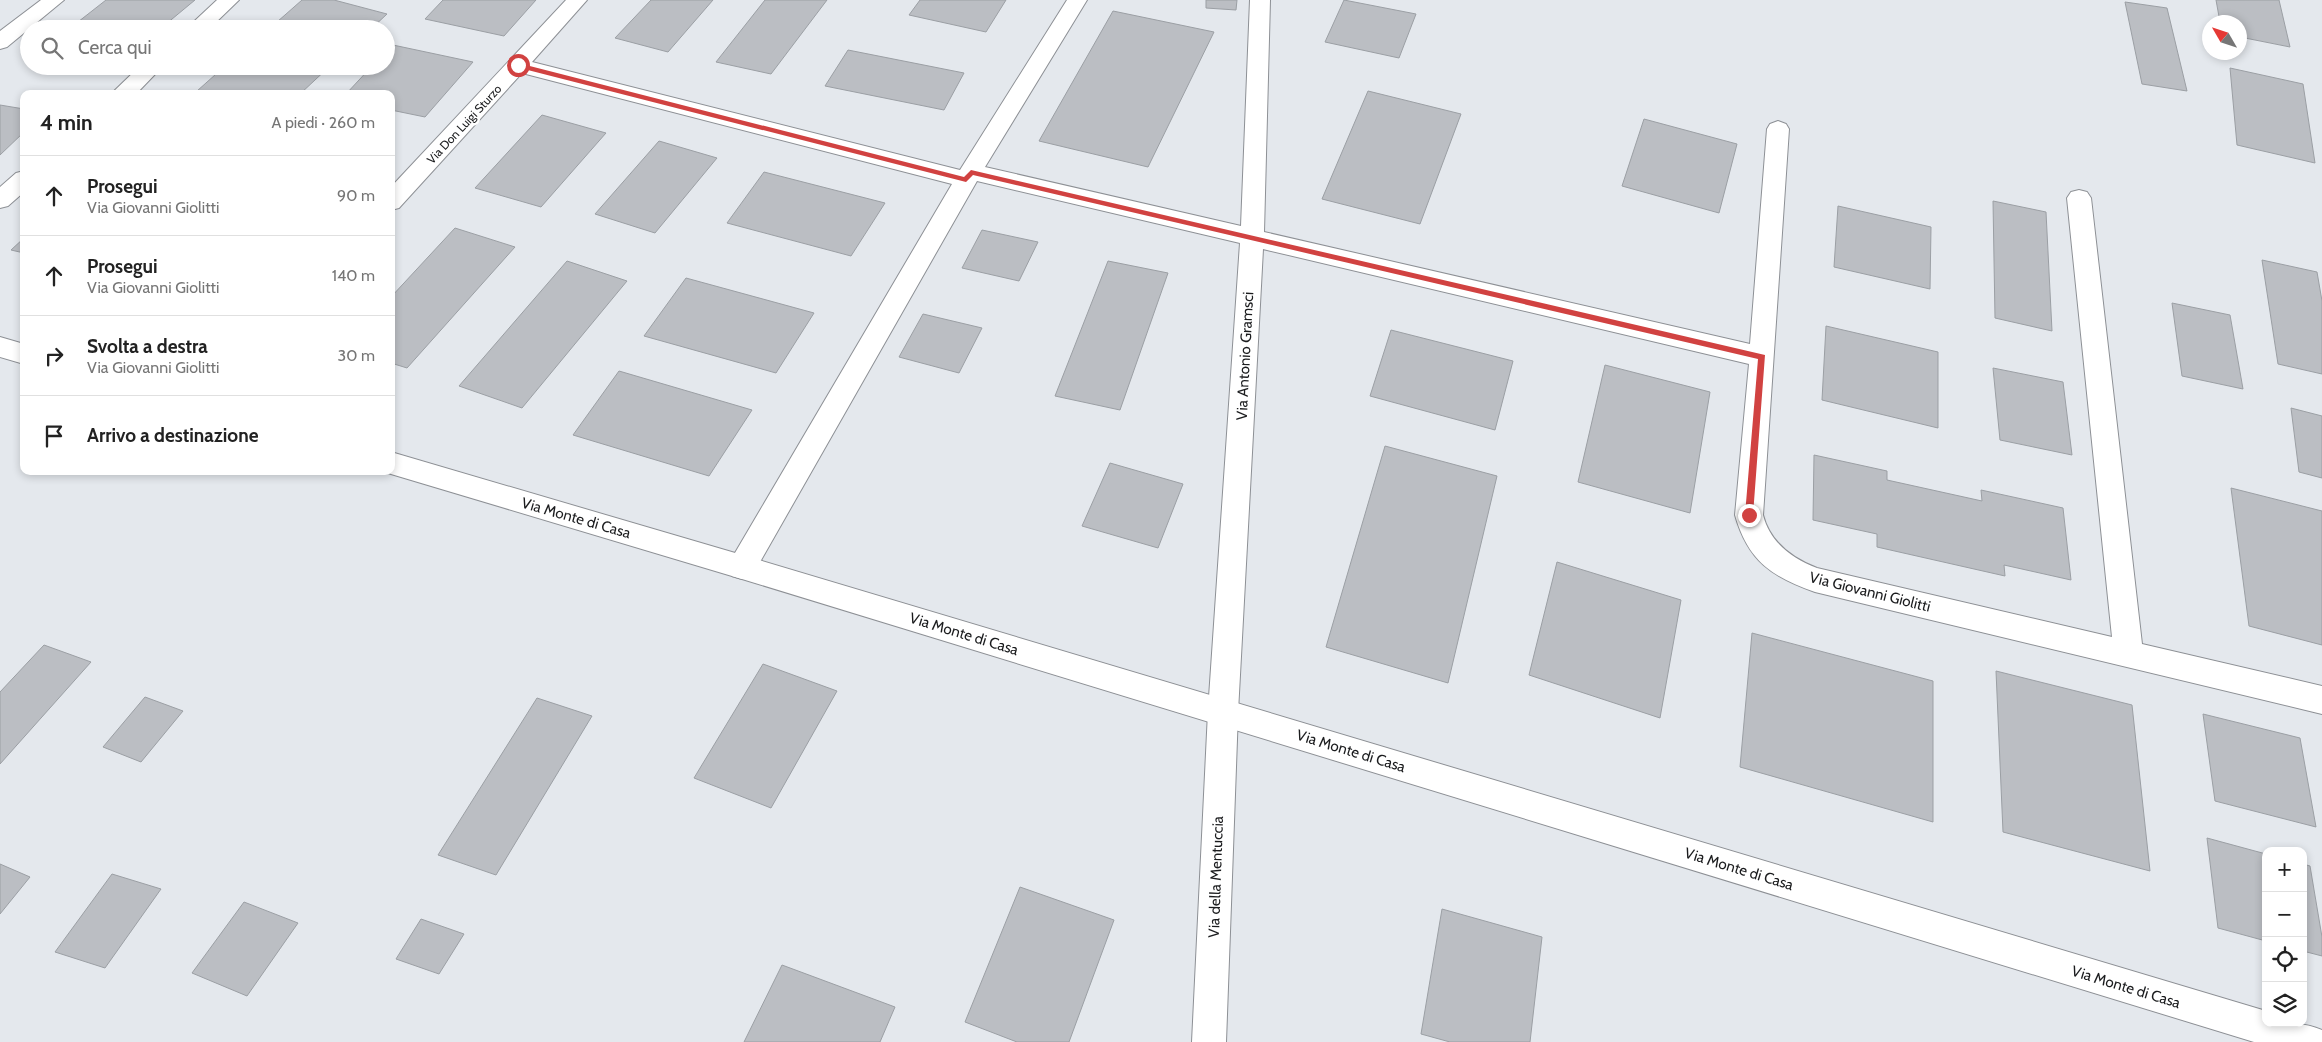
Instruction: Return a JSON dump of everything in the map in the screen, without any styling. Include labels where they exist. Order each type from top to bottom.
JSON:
[{"type":"street","points":[[28,20],[54,0]]},
{"type":"street","points":[[206,20],[229,0]]},
{"type":"street","name":"Via Don Luigi Sturzo","points":[[395,198],[577,0]]},
{"type":"street","points":[[742,566],[968,176],[1077,0]]},
{"type":"street","name":"Via Antonio Gramsci","points":[[1223,712],[1252,238],[1260,0]]},
{"type":"street","points":[[0,42],[20,26]]},
{"type":"street","points":[[518,65],[968,176],[1252,238],[1762,357]]},
{"type":"street","points":[[126,90],[143,75]]},
{"type":"street","name":"Via Giovanni Giolitti","points":[[1778,129],[1749,515],[1751,526],[1769,555],[1783,566],[1815,580],[2322,700]]},
{"type":"street","points":[[0,200],[20,183]]},
{"type":"street","points":[[2079,198],[2128,654]]},
{"type":"street","points":[[0,347],[20,353]]},
{"type":"street","name":"Via Monte di Casa","points":[[395,464],[742,566],[2310,1042]]},
{"type":"street","name":"Via della Mentuccia","points":[[1209,1042],[1223,712]]},
{"type":"building","points":[[106,0],[195,0],[171,20],[80,20]]},
{"type":"building","points":[[302,0],[334,0],[387,14],[381,20],[279,20]]},
{"type":"building","points":[[443,0],[536,0],[504,36],[425,19]]},
{"type":"building","points":[[651,0],[713,0],[668,52],[615,38]]},
{"type":"building","points":[[765,0],[827,0],[771,74],[716,62]]},
{"type":"building","points":[[920,0],[1006,0],[986,32],[909,15]]},
{"type":"building","points":[[1206,0],[1237,0],[1236,10],[1206,8]]},
{"type":"building","points":[[1344,0],[1416,14],[1399,58],[1325,42]]},
{"type":"building","points":[[2216,0],[2279,0],[2290,47],[2247,38],[2247,15],[2219,15]]},
{"type":"building","points":[[2125,2],[2167,8],[2187,91],[2142,84]]},
{"type":"building","points":[[1113,11],[1214,32],[1148,167],[1039,141]]},
{"type":"building","points":[[395,45],[473,62],[425,117],[395,111],[395,90],[350,90],[364,75],[395,75]]},
{"type":"building","points":[[848,50],[964,73],[944,110],[825,86]]},
{"type":"building","points":[[2230,68],[2303,84],[2315,163],[2237,145]]},
{"type":"building","points":[[215,75],[320,75],[304,90],[198,90]]},
{"type":"building","points":[[1368,91],[1461,114],[1420,224],[1322,199]]},
{"type":"building","points":[[0,105],[20,108],[20,136],[0,155]]},
{"type":"building","points":[[542,115],[606,133],[541,207],[475,188]]},
{"type":"building","points":[[1644,119],[1737,144],[1719,213],[1622,186]]},
{"type":"building","points":[[659,141],[717,158],[655,233],[595,214]]},
{"type":"building","points":[[764,172],[885,203],[851,256],[727,223]]},
{"type":"building","points":[[1993,201],[2046,212],[2052,331],[1995,318]]},
{"type":"building","points":[[1838,206],[1931,227],[1930,289],[1834,267]]},
{"type":"building","points":[[455,228],[515,247],[407,368],[395,364],[395,293]]},
{"type":"building","points":[[982,230],[1038,242],[1019,281],[962,268]]},
{"type":"building","points":[[20,242],[20,252],[11,250]]},
{"type":"building","points":[[2262,260],[2317,272],[2322,301],[2322,374],[2278,364]]},
{"type":"building","points":[[567,261],[627,281],[522,408],[459,386]]},
{"type":"building","points":[[1108,261],[1168,273],[1120,410],[1055,396]]},
{"type":"building","points":[[686,278],[814,313],[776,373],[644,336]]},
{"type":"building","points":[[2172,303],[2230,315],[2243,389],[2182,376]]},
{"type":"building","points":[[923,314],[982,328],[959,373],[899,357]]},
{"type":"building","points":[[1826,326],[1938,352],[1938,428],[1822,400]]},
{"type":"building","points":[[1391,330],[1513,361],[1495,430],[1370,396]]},
{"type":"building","points":[[1605,365],[1710,392],[1690,513],[1578,482]]},
{"type":"building","points":[[1993,368],[2063,382],[2072,455],[2000,440]]},
{"type":"building","points":[[619,371],[752,410],[709,476],[573,435]]},
{"type":"building","points":[[2291,408],[2322,416],[2322,478],[2299,472]]},
{"type":"building","points":[[1385,446],[1497,476],[1448,683],[1326,647]]},
{"type":"building","points":[[1814,455],[1887,471],[1887,480],[1982,501],[1981,490],[2063,508],[2071,580],[2004,565],[2005,576],[1877,547],[1877,534],[1813,520]]},
{"type":"building","points":[[1110,463],[1183,484],[1158,548],[1082,526]]},
{"type":"building","points":[[2231,488],[2322,511],[2322,645],[2249,626]]},
{"type":"building","points":[[1557,562],[1681,600],[1660,718],[1529,675]]},
{"type":"building","points":[[1752,633],[1933,681],[1933,822],[1740,767]]},
{"type":"building","points":[[44,645],[91,662],[0,764],[0,692]]},
{"type":"building","points":[[763,664],[837,691],[771,808],[694,778]]},
{"type":"building","points":[[1996,671],[2132,705],[2150,871],[2003,832]]},
{"type":"building","points":[[145,697],[183,711],[141,762],[103,747]]},
{"type":"building","points":[[537,698],[592,716],[496,875],[438,855]]},
{"type":"building","points":[[2203,714],[2300,738],[2316,827],[2215,801]]},
{"type":"building","points":[[2207,838],[2262,853],[2262,940],[2218,928]]},
{"type":"building","points":[[0,864],[30,877],[0,914]]},
{"type":"building","points":[[2307,865],[2310,866],[2322,937],[2322,956],[2307,952]]},
{"type":"building","points":[[112,874],[161,889],[105,968],[55,952]]},
{"type":"building","points":[[1020,887],[1114,920],[1069,1042],[1017,1042],[965,1022]]},
{"type":"building","points":[[244,902],[298,923],[247,996],[192,973]]},
{"type":"building","points":[[1442,909],[1542,937],[1530,1042],[1450,1042],[1421,1034]]},
{"type":"building","points":[[421,919],[464,934],[439,974],[396,959]]},
{"type":"building","points":[[782,965],[895,1007],[880,1042],[744,1042]]},
{"type":"route","points":[[518,65],[966,180],[971,172],[1762,357],[1749,515]]}]
